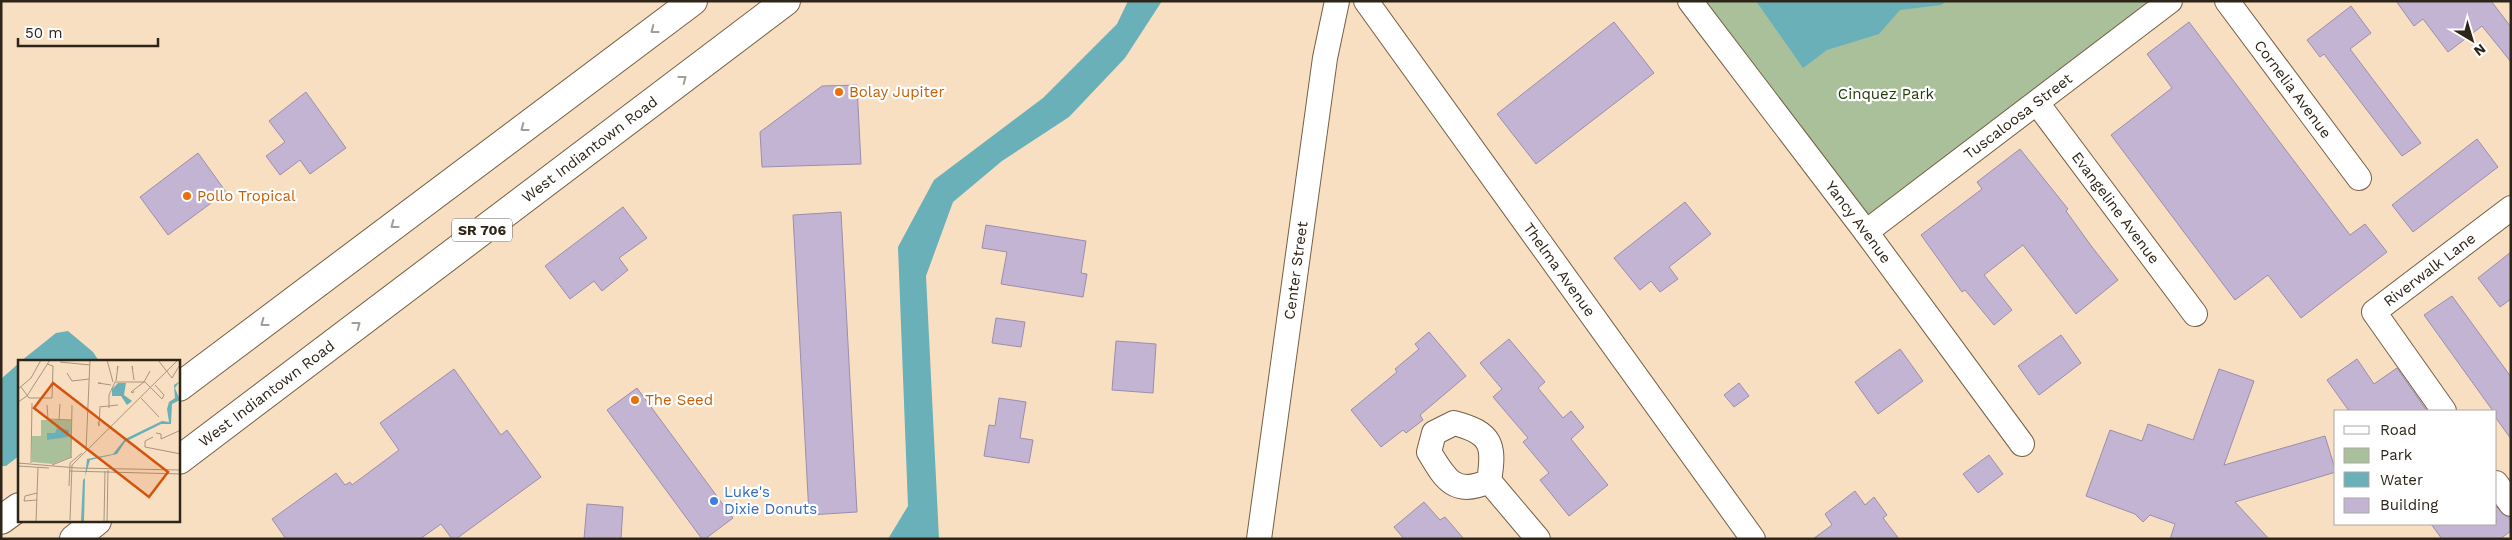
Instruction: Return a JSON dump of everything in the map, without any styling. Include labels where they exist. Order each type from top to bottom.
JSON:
[{"type":"main road","points":[[180,385],[693,1]]},
{"type":"main road","name":"West Indiantown Road","points":[[180,459],[786,1]]},
{"type":"main road","points":[[1,520],[18,508]]},
{"type":"main road","points":[[74,539],[96,522]]},
{"type":"street","name":"Center Street","points":[[1258,539],[1325,58],[1336,1]]},
{"type":"street","name":"Thelma Avenue","points":[[1366,1],[1753,539]]},
{"type":"street","name":"Yancy Avenue","points":[[1690,1],[1866,232],[2022,444]]},
{"type":"street","name":"Tuscaloosa Street","points":[[1866,232],[2170,1]]},
{"type":"street","name":"Cornelia Avenue","points":[[2228,1],[2359,178]]},
{"type":"street","name":"Evangeline Avenue","points":[[2037,102],[2195,314]]},
{"type":"street","name":"Riverwalk Lane","points":[[2443,410],[2374,312],[2511,208]]},
{"type":"street","points":[[1489,481],[1538,539]]},
{"type":"street","points":[[2497,484],[2511,504]]},
{"type":"green space","name":"Cinquez Park","points":[[1701,1],[2159,1],[1868,224]]},
{"type":"water","points":[[1128,1],[1162,1],[1125,58],[1069,117],[1002,161],[953,202],[926,276],[939,539],[888,539],[908,506],[898,247],[934,180],[1043,98],[1117,24]]},
{"type":"water","points":[[1756,1],[1947,1],[1941,5],[1900,10],[1879,34],[1827,50],[1803,68]]},
{"type":"water","points":[[68,331],[93,352],[98,360],[22,360],[56,333]]},
{"type":"water","points":[[18,364],[18,457],[6,466],[1,466],[1,379]]},
{"type":"building","points":[[2396,1],[2491,1],[2511,27],[2511,62],[2482,26],[2448,52],[2423,19],[2414,26]]},
{"type":"building","points":[[2351,6],[2371,33],[2350,49],[2421,143],[2402,156],[2324,54],[2320,57],[2307,40]]},
{"type":"building","points":[[1614,22],[1654,73],[1536,164],[1497,114]]},
{"type":"building","points":[[2189,22],[2350,235],[2365,224],[2387,252],[2301,318],[2268,275],[2235,300],[2111,135],[2172,88],[2147,54]]},
{"type":"building","points":[[857,85],[861,164],[762,167],[760,132],[822,86]]},
{"type":"building","points":[[306,92],[346,148],[310,174],[300,160],[280,175],[266,156],[285,142],[269,121]]},
{"type":"building","points":[[2477,139],[2498,167],[2413,232],[2392,205]]},
{"type":"building","points":[[2020,149],[2068,209],[2066,211],[2118,280],[2076,314],[2023,245],[1984,275],[2012,310],[1994,325],[1965,290],[1962,292],[1921,235],[1982,189],[1977,182]]},
{"type":"building","points":[[198,153],[226,192],[168,235],[140,197]]},
{"type":"building","points":[[1685,202],[1711,234],[1669,267],[1678,279],[1660,292],[1651,281],[1640,290],[1614,258]]},
{"type":"building","points":[[623,207],[647,238],[619,258],[628,270],[602,291],[594,281],[570,299],[545,266]]},
{"type":"building","points":[[841,212],[857,512],[809,515],[793,215]]},
{"type":"building","points":[[986,225],[1086,241],[1081,273],[1087,274],[1083,297],[1001,284],[1007,252],[982,248]]},
{"type":"building","points":[[2511,252],[2511,299],[2500,307],[2478,278]]},
{"type":"building","points":[[2452,296],[2511,377],[2511,439],[2497,419],[2497,410],[2492,410],[2424,315]]},
{"type":"building","points":[[996,318],[1025,322],[1021,347],[992,343]]},
{"type":"building","points":[[1429,332],[1466,376],[1420,415],[1423,420],[1406,433],[1403,430],[1381,447],[1351,410],[1397,372],[1395,369],[1419,349],[1415,344]]},
{"type":"building","points":[[2061,335],[2081,363],[2039,395],[2018,366]]},
{"type":"building","points":[[1509,339],[1545,382],[1538,388],[1563,418],[1571,411],[1584,427],[1571,439],[1608,485],[1569,516],[1540,480],[1549,473],[1523,442],[1528,438],[1493,397],[1502,389],[1480,363]]},
{"type":"building","points":[[1116,341],[1156,344],[1153,393],[1112,390]]},
{"type":"building","points":[[1900,349],[1923,381],[1878,414],[1855,382]]},
{"type":"building","points":[[2357,359],[2374,384],[2397,368],[2426,410],[2348,410],[2327,380]]},
{"type":"building","points":[[454,369],[501,435],[507,430],[541,477],[456,539],[452,539],[441,524],[420,539],[286,539],[272,519],[336,473],[345,485],[350,482],[352,485],[399,450],[380,423]]},
{"type":"building","points":[[2219,369],[2254,381],[2224,465],[2325,436],[2334,465],[2334,473],[2235,502],[2269,539],[2170,539],[2175,524],[2150,515],[2143,522],[2135,514],[2086,496],[2110,430],[2142,441],[2148,424],[2193,440]]},
{"type":"building","points":[[1739,383],[1749,396],[1734,407],[1724,395]]},
{"type":"building","points":[[637,388],[733,518],[705,539],[702,539],[607,410]]},
{"type":"building","points":[[999,398],[1026,402],[1020,438],[1033,440],[1029,463],[984,456],[989,425],[995,426]]},
{"type":"building","points":[[1989,455],[2003,474],[1978,493],[1963,474]]},
{"type":"building","points":[[1855,491],[1865,505],[1874,497],[1887,515],[1883,518],[1899,539],[1813,539],[1832,525],[1825,514]]},
{"type":"building","points":[[1424,502],[1440,520],[1445,517],[1464,539],[1404,539],[1394,527]]},
{"type":"building","points":[[587,504],[623,507],[621,539],[584,539]]},
{"type":"building","points":[[2497,507],[2511,520],[2511,531],[2500,539],[2442,539],[2432,525],[2497,525]]},
{"type":"place","name":"Bolay Jupiter","points":[[839,92]]},
{"type":"place","name":"Pollo Tropical","points":[[187,196]]},
{"type":"place","name":"The Seed","points":[[635,400]]},
{"type":"place","name":"Luke's Dixie Donuts","points":[[714,501]]}]
